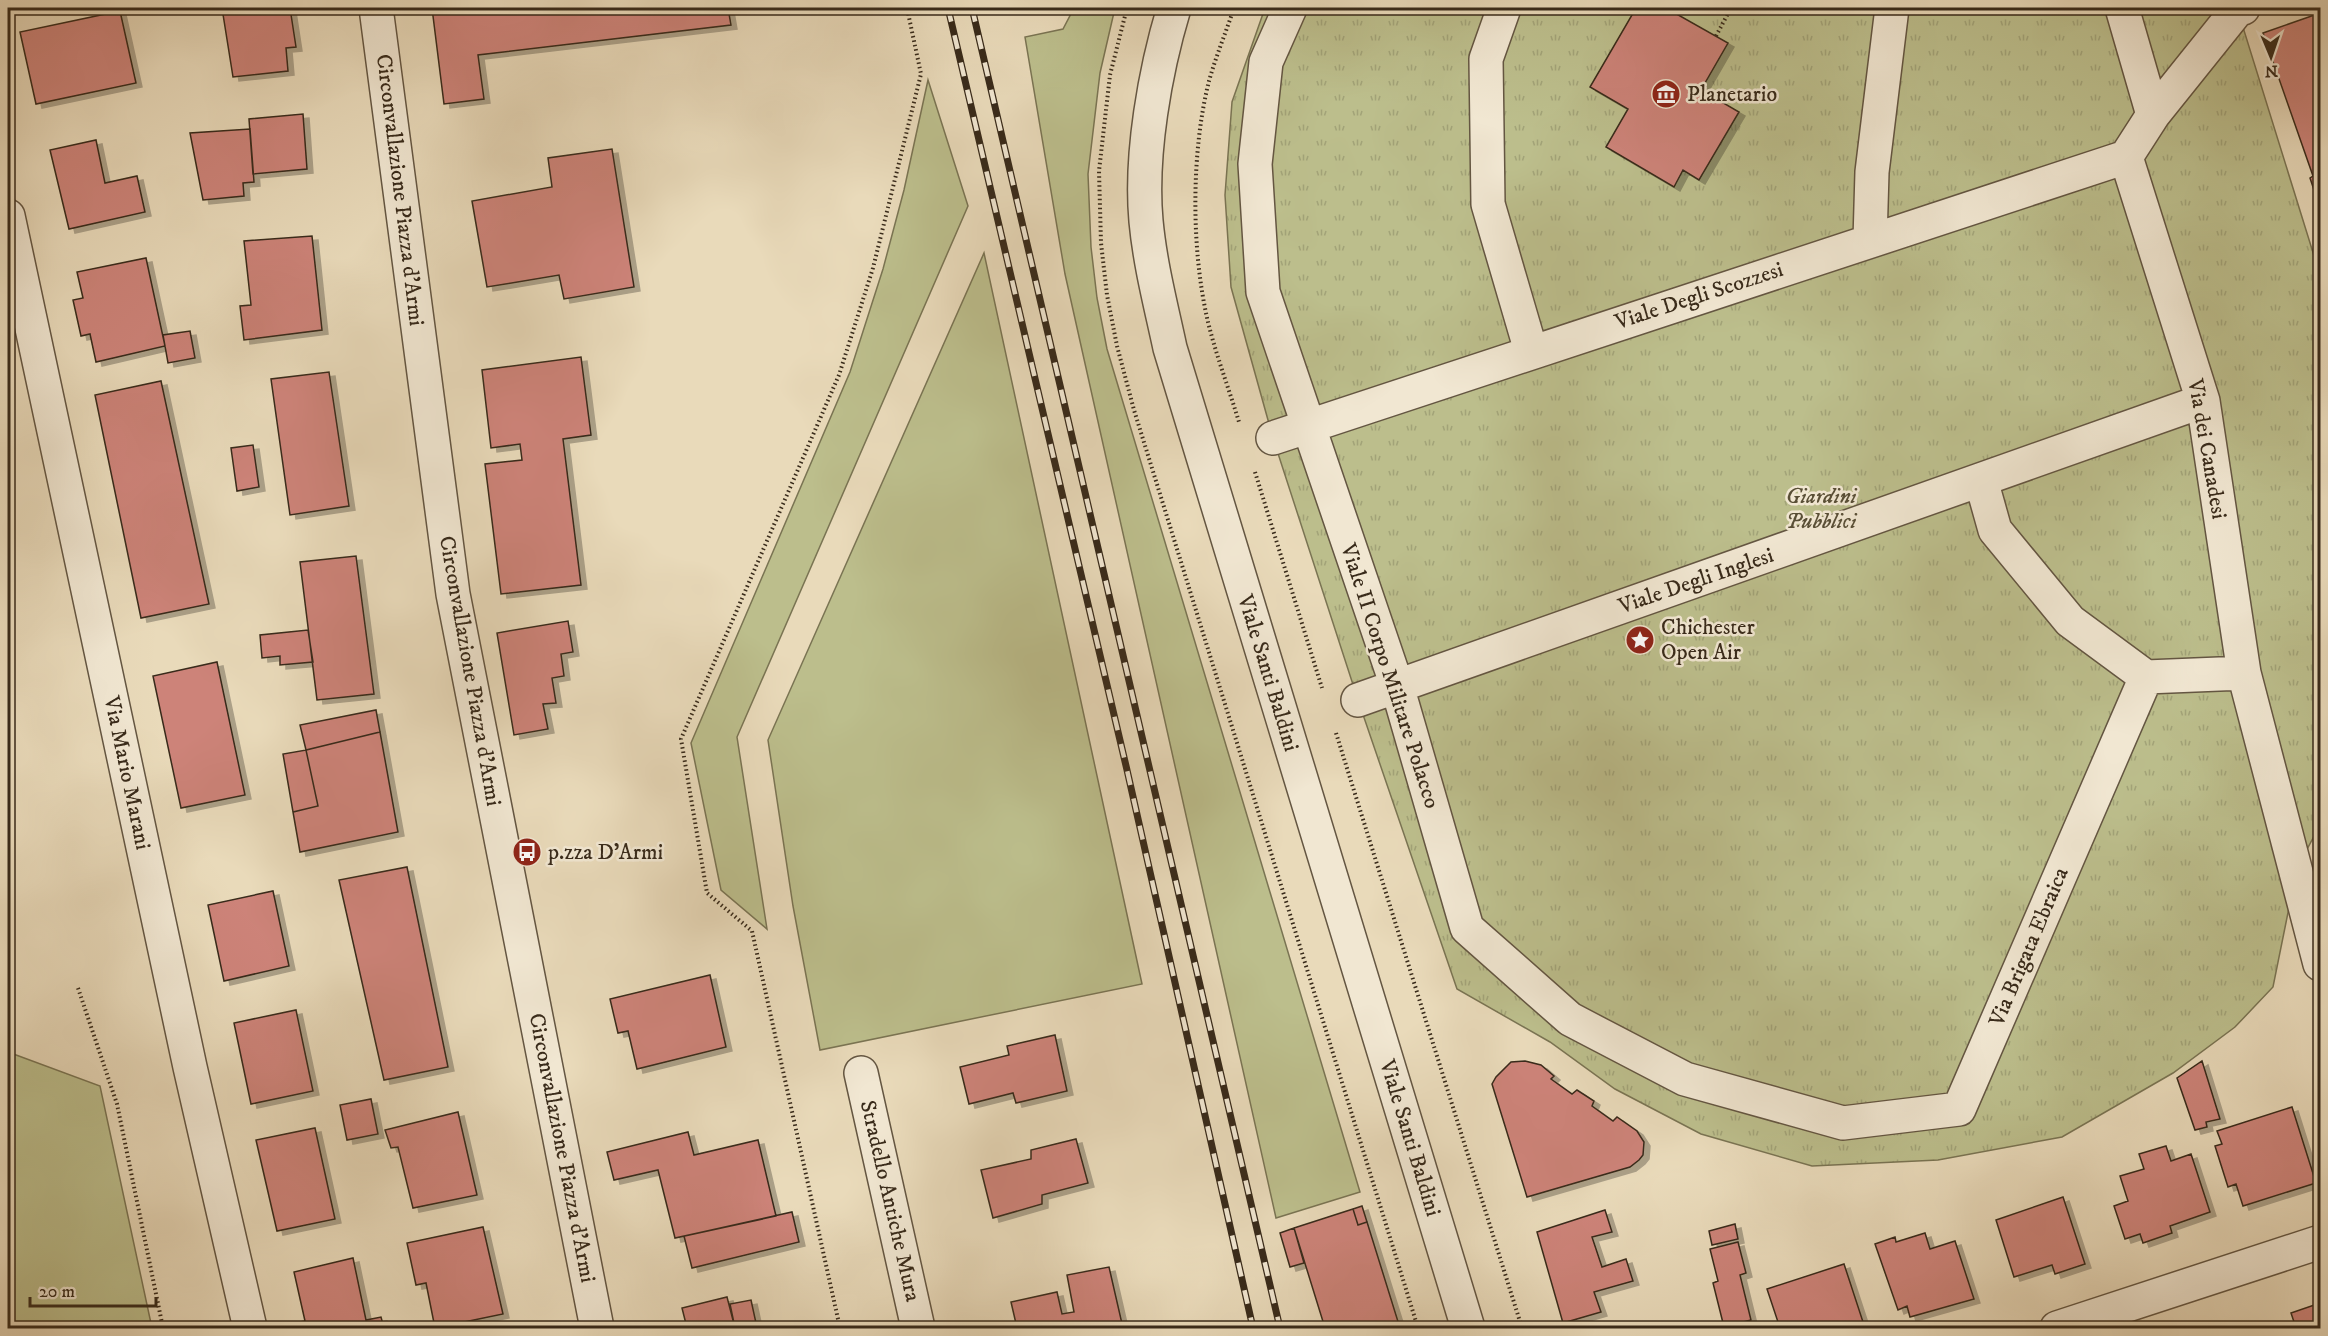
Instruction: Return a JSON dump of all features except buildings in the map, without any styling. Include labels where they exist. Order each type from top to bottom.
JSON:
[{"type":"street","name":"Circonvallazione Piazza d'Armi","points":[[376,8],[453,594],[597,1329]]},
{"type":"street","name":"Viale Santi Baldini","points":[[1174,8],[1154,90],[1146,154],[1146,220],[1168,338],[1468,1329]]},
{"type":"street","name":"Viale II Corpo Militare Polacco","points":[[1290,8],[1266,62],[1255,164],[1263,292],[1397,686],[1467,928],[1570,1019],[1685,1079],[1843,1123]]},
{"type":"street","points":[[1504,8],[1486,59],[1488,204],[1531,351]]},
{"type":"street","points":[[1870,240],[1872,172],[1892,8]]},
{"type":"street","points":[[2122,8],[2153,115]]},
{"type":"street","points":[[2126,157],[2153,115],[2238,9],[2243,8]]},
{"type":"street","name":"Viale Degli Scozzesi","points":[[1273,438],[1531,351],[2126,157]]},
{"type":"street","name":"Via dei Canadesi","points":[[2126,157],[2203,401],[2244,673],[2307,876],[2320,964]]},
{"type":"street","name":"Via Mario Marani","points":[[8,216],[190,1067],[250,1329]]},
{"type":"street","name":"Viale Degli Inglesi","points":[[1358,700],[2203,401]]},
{"type":"street","points":[[1981,480],[1995,530],[2070,621],[2146,677],[2244,673]]},
{"type":"street","name":"Via Brigata Ebraica","points":[[1843,1123],[1959,1109],[2146,677]]},
{"type":"street","name":"Stradello Antiche Mura","points":[[861,1073],[918,1329]]},
{"type":"street","points":[[2057,1329],[2320,1242]]},
{"type":"path","points":[[840,1329],[752,931],[707,893],[681,739],[839,375],[873,268],[921,74],[908,8]]},
{"type":"path","points":[[1234,8],[1209,82],[1197,147],[1196,210],[1198,266],[1208,321],[1240,424]]},
{"type":"path","points":[[1716,36],[1731,8]]},
{"type":"path","points":[[1254,469],[1322,689]]},
{"type":"path","points":[[1333,723],[1522,1329]]},
{"type":"path","points":[[78,988],[117,1104],[162,1329]]},
{"type":"green space","points":[[1074,8],[1115,8],[1100,73],[1088,174],[1091,247],[1097,298],[1107,349],[1360,1192],[1276,1218],[1065,274],[1025,37],[1063,29]]},
{"type":"green space","name":"Giardini Pubblici","points":[[1265,8],[2237,8],[2320,275],[2320,825],[2297,868],[2273,987],[2235,1027],[2173,1073],[2062,1137],[1938,1160],[1812,1166],[1701,1134],[1615,1089],[1550,1042],[1457,989],[1358,700],[1273,438],[1231,287],[1225,195],[1232,102]]},
{"type":"green space","points":[[928,80],[968,206],[737,737],[767,929],[721,890],[691,743],[850,372],[883,269],[904,190]]},
{"type":"green space","points":[[984,253],[1142,984],[820,1050],[793,906],[768,740]]},
{"type":"green space","points":[[8,1052],[100,1086],[152,1328],[8,1328]]},
{"type":"railway","points":[[948,8],[1127,770],[1253,1328]]},
{"type":"railway","points":[[972,8],[1280,1328]]},
{"type":"place","name":"Planetario","points":[[1666,94]]},
{"type":"place","name":"Chichester Open Air","points":[[1640,640]]},
{"type":"place","name":"p.zza D'Armi","points":[[527,852]]}]
